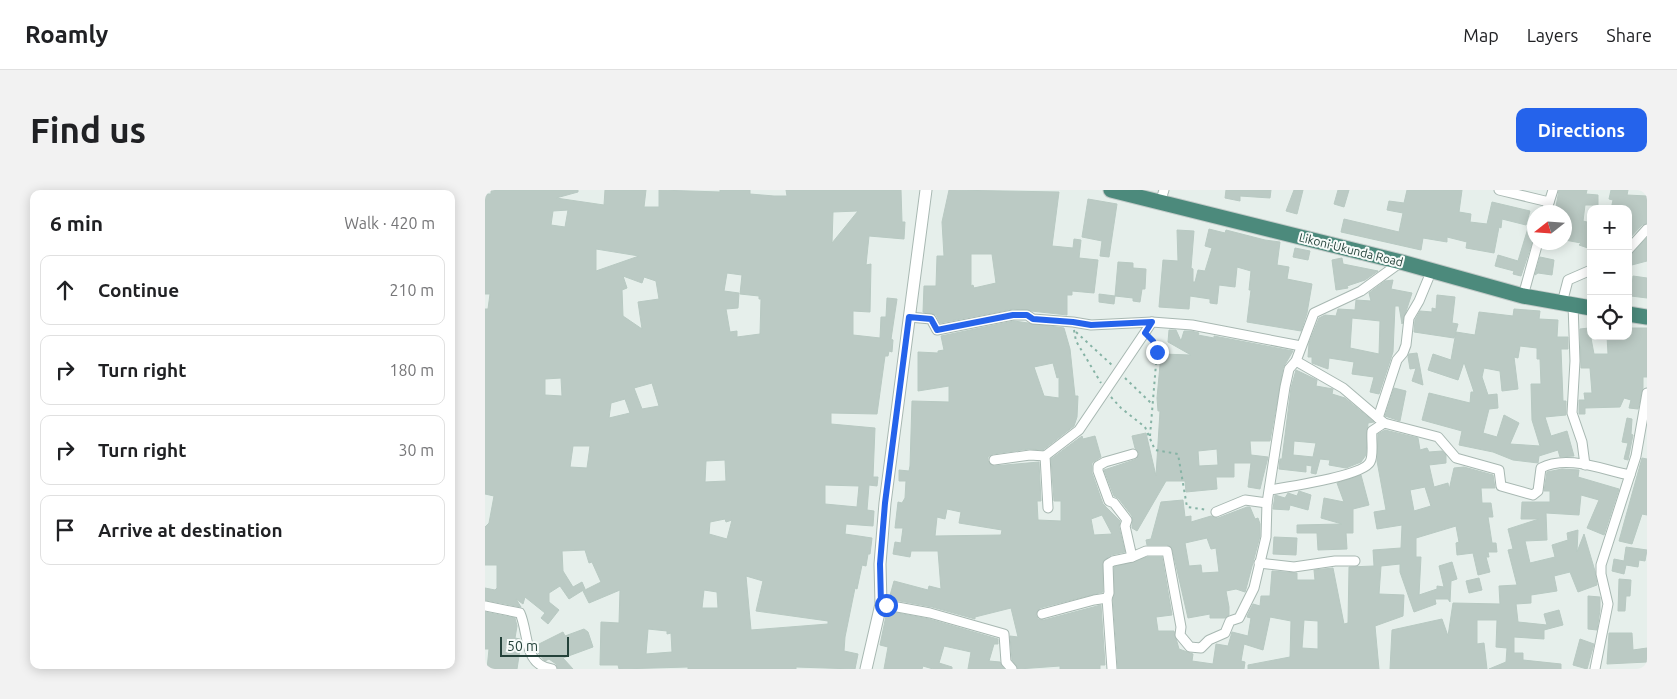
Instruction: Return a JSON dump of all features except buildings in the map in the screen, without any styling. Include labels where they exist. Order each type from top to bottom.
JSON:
[{"type":"highway","name":"Likoni-Ukunda Road","points":[[1111,190],[1162,196],[1431,272],[1523,296],[1587,307]]},
{"type":"highway","points":[[1632,315],[1647,317]]},
{"type":"street","points":[[866,669],[881,604],[880,564],[885,503],[925,190]]},
{"type":"street","points":[[1499,190],[1549,202]]},
{"type":"street","points":[[1548,205],[1553,190]]},
{"type":"street","points":[[1632,246],[1647,229]]},
{"type":"street","points":[[1523,296],[1536,250]]},
{"type":"street","points":[[1113,669],[1107,598],[1108,564],[1113,560],[1132,557],[1146,551],[1167,551],[1181,628],[1180,636],[1187,645],[1195,649],[1201,648],[1212,638],[1224,634],[1229,623],[1239,618],[1254,588],[1265,537],[1267,503],[1289,369],[1296,361],[1314,313],[1361,292],[1401,262]]},
{"type":"street","points":[[1270,490],[1337,477],[1368,465],[1371,459],[1372,431],[1381,420],[1397,360],[1403,353],[1409,318],[1419,301],[1431,272]]},
{"type":"street","points":[[1585,465],[1582,442],[1572,413],[1575,361],[1567,304],[1568,280],[1587,272]]},
{"type":"street","points":[[909,317],[931,319],[937,330],[1013,315],[1027,315],[1033,319],[1091,325],[1152,322],[1227,330],[1301,346]]},
{"type":"street","points":[[994,460],[1030,454],[1045,456],[1079,430],[1152,322]]},
{"type":"street","points":[[1296,361],[1343,388],[1381,420],[1438,437],[1456,458],[1499,470],[1501,486],[1530,495],[1538,491],[1541,468],[1561,462],[1630,475]]},
{"type":"street","points":[[1595,669],[1608,604],[1601,574],[1601,565],[1636,456],[1647,393]]},
{"type":"street","points":[[1132,557],[1125,526],[1127,520],[1114,503],[1109,501],[1098,472],[1098,466],[1105,462],[1133,454]]},
{"type":"street","points":[[1045,456],[1047,508]]},
{"type":"street","points":[[1216,512],[1245,500],[1267,503]]},
{"type":"street","points":[[1259,563],[1294,567],[1335,561],[1355,562]]},
{"type":"street","points":[[1042,614],[1107,598]]},
{"type":"street","points":[[881,604],[930,613],[1004,634],[1005,662],[1012,669]]},
{"type":"street","points":[[485,606],[520,613],[531,654],[540,666],[552,669]]},
{"type":"path","points":[[1145,333],[1153,341],[1157,352],[1150,438]]},
{"type":"path","points":[[1145,427],[1157,451],[1178,454],[1187,507],[1216,512]]},
{"type":"route","points":[[886,605],[881,604],[880,564],[885,503],[909,317],[931,319],[935,330],[975,324],[1013,315],[1027,315],[1033,319],[1041,318],[1091,325],[1152,322],[1145,333],[1153,341],[1157,352]]}]
